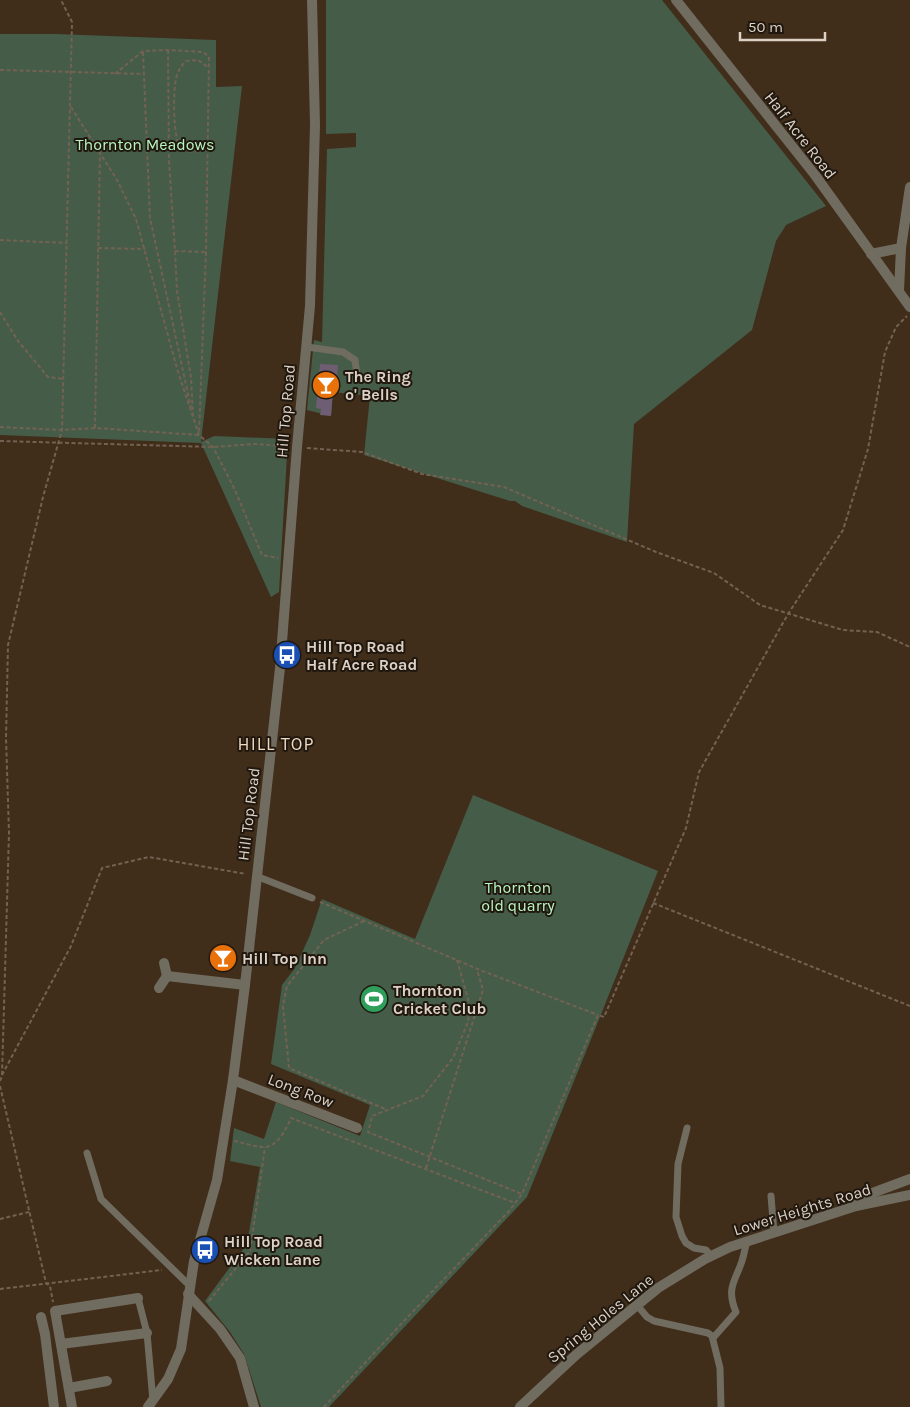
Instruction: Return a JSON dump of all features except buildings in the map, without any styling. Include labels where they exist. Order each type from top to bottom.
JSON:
[{"type":"street","name":"Hill Top Road","points":[[151,1404],[168,1379],[181,1348],[194,1261],[217,1180],[233,1080],[245,985],[280,668],[310,306],[315,125],[312,0]]},
{"type":"street","name":"Half Acre Road","points":[[676,0],[815,175],[910,307]]},
{"type":"street","points":[[899,291],[902,248],[910,188]]},
{"type":"street","points":[[871,254],[902,248]]},
{"type":"street","points":[[159,988],[167,976],[164,963]]},
{"type":"street","points":[[167,976],[245,985]]},
{"type":"street","name":"Long Row","points":[[233,1080],[357,1128]]},
{"type":"street","points":[[856,1206],[859,1198],[910,1179]]},
{"type":"street","name":"Lower Heights Road","points":[[708,1258],[747,1241],[856,1206],[910,1195]]},
{"type":"street","name":"Spring Holes Lane","points":[[520,1407],[577,1354],[658,1288],[708,1258]]},
{"type":"street","points":[[189,1290],[240,1358],[254,1407]]},
{"type":"street","points":[[72,1407],[55,1311],[138,1298]]},
{"type":"street","points":[[41,1317],[45,1334],[54,1407]]},
{"type":"street","points":[[61,1344],[147,1333]]},
{"type":"street","points":[[69,1388],[107,1381]]},
{"type":"lane","points":[[307,347],[343,352],[355,360],[357,375]]},
{"type":"lane","points":[[256,876],[312,898]]},
{"type":"lane","points":[[687,1128],[678,1164],[676,1217],[686,1243],[694,1248],[706,1250],[708,1258]]},
{"type":"lane","points":[[87,1153],[101,1199],[172,1269],[189,1290]]},
{"type":"lane","points":[[771,1196],[774,1233]]},
{"type":"lane","points":[[713,1338],[736,1312],[731,1301],[732,1282],[741,1263],[747,1241]]},
{"type":"lane","points":[[138,1298],[147,1333],[151,1404]]},
{"type":"lane","points":[[637,1305],[647,1317],[654,1321],[708,1333],[713,1338],[720,1368],[721,1407]]},
{"type":"path","points":[[2,1076],[9,833],[6,738],[8,645],[43,497],[62,430],[72,22],[61,0]]},
{"type":"path","points":[[115,74],[143,52],[168,50],[203,52],[209,57],[206,252],[199,435]]},
{"type":"path","points":[[168,50],[169,160],[175,251],[178,291],[191,378],[194,420]]},
{"type":"path","points":[[143,52],[150,218],[194,420]]},
{"type":"path","points":[[208,139],[204,149],[197,152],[189,152],[180,149],[175,133],[176,78],[178,71],[186,61],[198,60],[209,68]]},
{"type":"path","points":[[0,70],[145,74]]},
{"type":"path","points":[[70,106],[117,180],[136,219],[178,372],[199,435],[213,447],[235,490],[262,555],[288,559]]},
{"type":"path","points":[[95,428],[100,153]]},
{"type":"path","points":[[0,240],[67,243]]},
{"type":"path","points":[[98,248],[145,249]]},
{"type":"path","points":[[175,251],[206,252]]},
{"type":"path","points":[[0,312],[18,341],[48,377],[63,379]]},
{"type":"path","points":[[312,898],[480,970],[604,1017],[686,828],[699,772],[788,614],[843,530],[868,449],[885,352],[896,327],[910,312]]},
{"type":"path","points":[[0,428],[62,430],[95,428],[199,435]]},
{"type":"path","points":[[0,440],[213,447],[254,444],[362,452],[422,474],[504,487],[656,552],[714,573],[760,605],[843,630],[876,632],[910,647]]},
{"type":"path","points":[[0,1080],[71,946],[102,868],[149,856],[256,876]]},
{"type":"path","points":[[653,903],[910,1006]]},
{"type":"path","points":[[364,921],[324,940],[287,986],[283,1006],[289,1068],[386,1109]]},
{"type":"path","points":[[457,960],[470,1006],[468,1022],[453,1058],[423,1096],[372,1116],[368,1132],[522,1194]]},
{"type":"path","points":[[426,1168],[482,990],[478,973],[480,970]]},
{"type":"path","points":[[324,1407],[516,1203],[522,1194],[598,1015]]},
{"type":"path","points":[[0,1086],[46,1283],[50,1286],[55,1311]]},
{"type":"path","points":[[224,1139],[266,1147],[277,1141],[291,1118],[516,1203]]},
{"type":"path","points":[[214,1307],[209,1300],[250,1251],[266,1147]]},
{"type":"path","points":[[0,1218],[30,1212]]},
{"type":"path","points":[[0,1289],[172,1269]]},
{"type":"green space","points":[[326,0],[662,0],[826,206],[786,225],[776,241],[752,330],[634,424],[627,542],[522,506],[515,501],[364,455],[370,396],[333,392],[331,416],[307,410],[314,340],[322,342],[327,149],[356,147],[356,133],[326,134]]},
{"type":"green space","name":"Thornton Meadows","points":[[0,34],[56,34],[216,40],[216,87],[242,86],[201,442],[214,436],[288,439],[279,592],[271,597],[201,443],[0,435]]},
{"type":"green space","name":"Thornton old quarry","points":[[473,795],[658,871],[527,1197],[329,1407],[261,1407],[244,1354],[230,1332],[205,1301],[247,1244],[260,1167],[230,1161],[234,1128],[264,1139],[276,1102],[360,1136],[370,1105],[271,1064],[282,985],[295,968],[310,935],[322,899],[415,939]]},
{"type":"place","name":"The Ring o' Bells","points":[[326,385]]},
{"type":"place","name":"Hill Top Road Half Acre Road","points":[[287,655]]},
{"type":"place","name":"Hill Top Inn","points":[[223,958]]},
{"type":"place","name":"Thornton Cricket Club","points":[[374,999]]},
{"type":"place","name":"Hill Top Road Wicken Lane","points":[[205,1250]]},
{"type":"district","name":"HILL TOP","points":[[276,744]]}]
